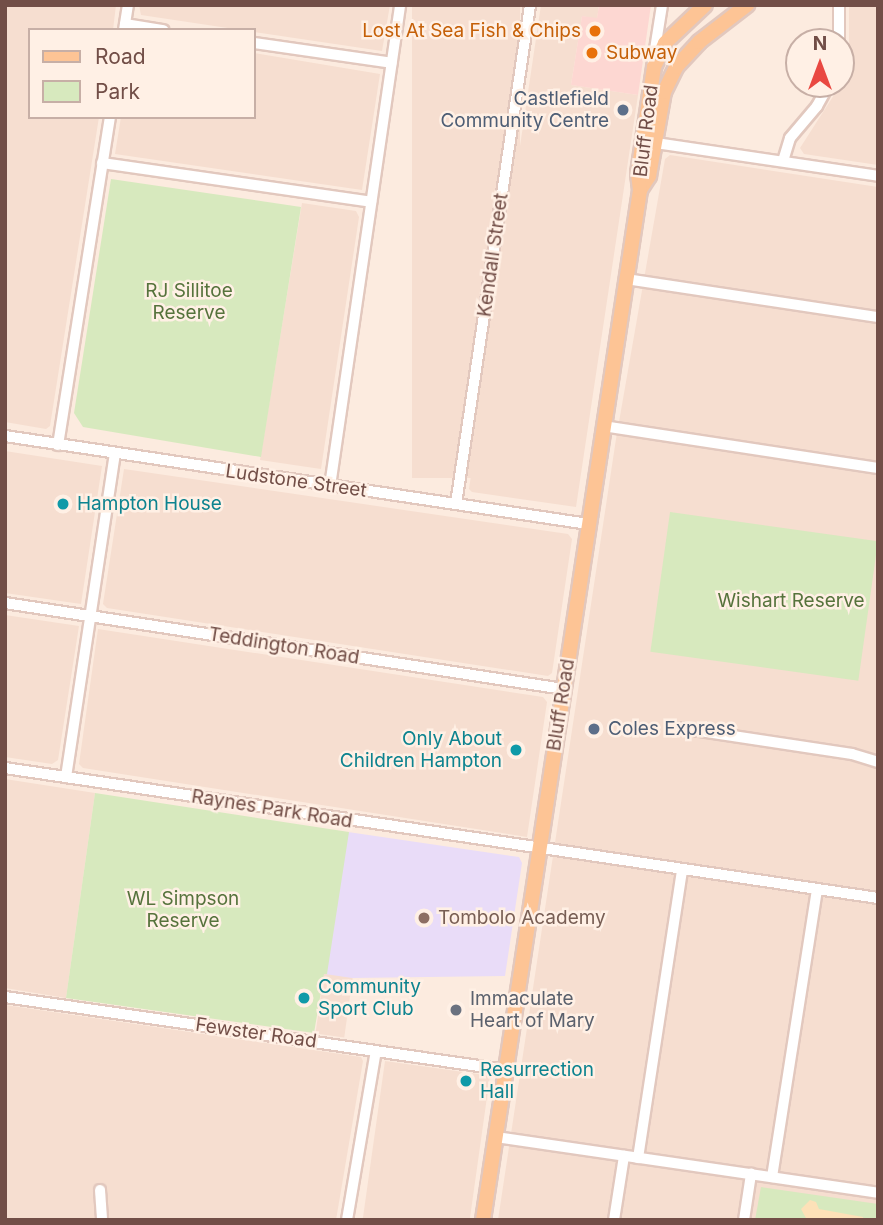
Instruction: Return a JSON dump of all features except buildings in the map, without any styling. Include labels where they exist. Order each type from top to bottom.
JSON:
[{"type":"main road","name":"Bluff Road","points":[[484,1220],[640,190],[649,176],[653,72],[665,43],[705,5]]},
{"type":"main road","name":"Bluff Road","points":[[649,142],[664,92],[676,67],[699,42],[747,5]]},
{"type":"street","points":[[124,27],[128,5]]},
{"type":"street","points":[[330,486],[400,5]]},
{"type":"street","name":"Kendall Street","points":[[456,504],[530,5]]},
{"type":"street","name":"Bluff Road","points":[[653,72],[662,5]]},
{"type":"street","points":[[839,5],[839,28]]},
{"type":"street","points":[[256,43],[392,63]]},
{"type":"street","points":[[783,161],[790,138],[821,98]]},
{"type":"street","points":[[58,445],[110,119]]},
{"type":"street","points":[[649,142],[878,176]]},
{"type":"street","points":[[102,163],[371,202]]},
{"type":"street","points":[[626,279],[878,317]]},
{"type":"street","points":[[603,426],[878,468]]},
{"type":"street","name":"Ludstone Street","points":[[5,436],[588,524]]},
{"type":"street","points":[[66,777],[114,454]]},
{"type":"street","name":"Teddington Road","points":[[5,603],[564,689]]},
{"type":"street","points":[[680,728],[852,754],[878,762]]},
{"type":"street","name":"Raynes Park Road","points":[[5,768],[552,853],[574,853],[878,898]]},
{"type":"street","points":[[638,1158],[682,870]]},
{"type":"street","points":[[772,1177],[817,889]]},
{"type":"street","name":"Fewster Road","points":[[5,997],[506,1070]]},
{"type":"street","points":[[347,1220],[376,1051]]},
{"type":"street","points":[[496,1137],[878,1193]]},
{"type":"street","points":[[614,1220],[624,1156]]},
{"type":"street","points":[[744,1220],[751,1174]]},
{"type":"street","points":[[100,1190],[102,1220]]},
{"type":"shaded area","points":[[5,5],[116,5],[113,28],[28,28],[28,119],[99,119],[50,426],[46,429],[5,422]]},
{"type":"shaded area","points":[[139,5],[390,5],[382,51],[256,32],[256,28],[228,28],[141,15]]},
{"type":"shaded area","points":[[412,5],[520,5],[520,478],[412,478]]},
{"type":"shaded area","points":[[541,5],[599,5],[597,19],[582,16],[571,85],[638,95],[576,507],[472,492],[469,489]]},
{"type":"shaded area","points":[[599,5],[651,5],[638,95],[571,85],[582,16],[597,18]]},
{"type":"shaded area","points":[[849,5],[878,5],[878,165],[804,154],[800,148],[832,98],[855,98],[855,28],[849,28]]},
{"type":"shaded area","points":[[256,53],[380,74],[362,190],[115,154],[121,119],[256,119]]},
{"type":"shaded area","points":[[670,155],[878,187],[878,1220],[498,1220],[616,439],[665,159]]},
{"type":"shaded area","points":[[302,203],[356,211],[359,217],[321,469],[260,460]]},
{"type":"shaded area","points":[[5,451],[102,466],[81,604],[5,593]]},
{"type":"shaded area","points":[[124,469],[568,534],[572,539],[552,673],[548,676],[107,608],[103,604]]},
{"type":"shaded area","points":[[5,615],[79,626],[58,760],[52,764],[5,757]]},
{"type":"shaded area","points":[[98,629],[543,697],[547,702],[527,837],[83,768],[79,764]]},
{"type":"shaded area","points":[[5,779],[95,793],[66,998],[5,988]]},
{"type":"shaded area","name":"Tombolo Academy","points":[[348,832],[519,857],[522,863],[505,976],[352,978],[325,974]]},
{"type":"shaded area","points":[[324,973],[353,977],[344,1037],[316,1033]]},
{"type":"shaded area","points":[[5,1005],[361,1057],[363,1061],[336,1220],[5,1220]]},
{"type":"shaded area","points":[[385,1061],[490,1076],[470,1220],[363,1220]]},
{"type":"green space","name":"RJ Sillitoe Reserve","points":[[111,179],[301,207],[261,457],[83,427],[74,413]]},
{"type":"green space","name":"Wishart Reserve","points":[[670,512],[878,541],[858,681],[650,652]]},
{"type":"green space","name":"WL Simpson Reserve","points":[[95,793],[349,832],[327,974],[324,974],[314,1033],[66,998]]},
{"type":"green space","points":[[761,1187],[878,1204],[878,1220],[755,1220]]},
{"type":"sand","points":[[810,1200],[816,1202],[819,1209],[863,1217],[864,1220],[807,1220],[801,1209]]},
{"type":"place","name":"Lost At Sea Fish & Chips","points":[[595,31]]},
{"type":"place","name":"Subway","points":[[592,53]]},
{"type":"place","name":"Castlefield Community Centre","points":[[623,110]]},
{"type":"place","name":"Hampton House","points":[[63,504]]},
{"type":"place","name":"Coles Express","points":[[594,729]]},
{"type":"place","name":"Only About Children Hampton","points":[[516,750]]},
{"type":"place","name":"Tombolo Academy","points":[[424,918]]},
{"type":"place","name":"Community Sport Club","points":[[304,998]]},
{"type":"place","name":"Immaculate Heart of Mary","points":[[456,1010]]},
{"type":"place","name":"Resurrection Hall","points":[[466,1081]]}]
